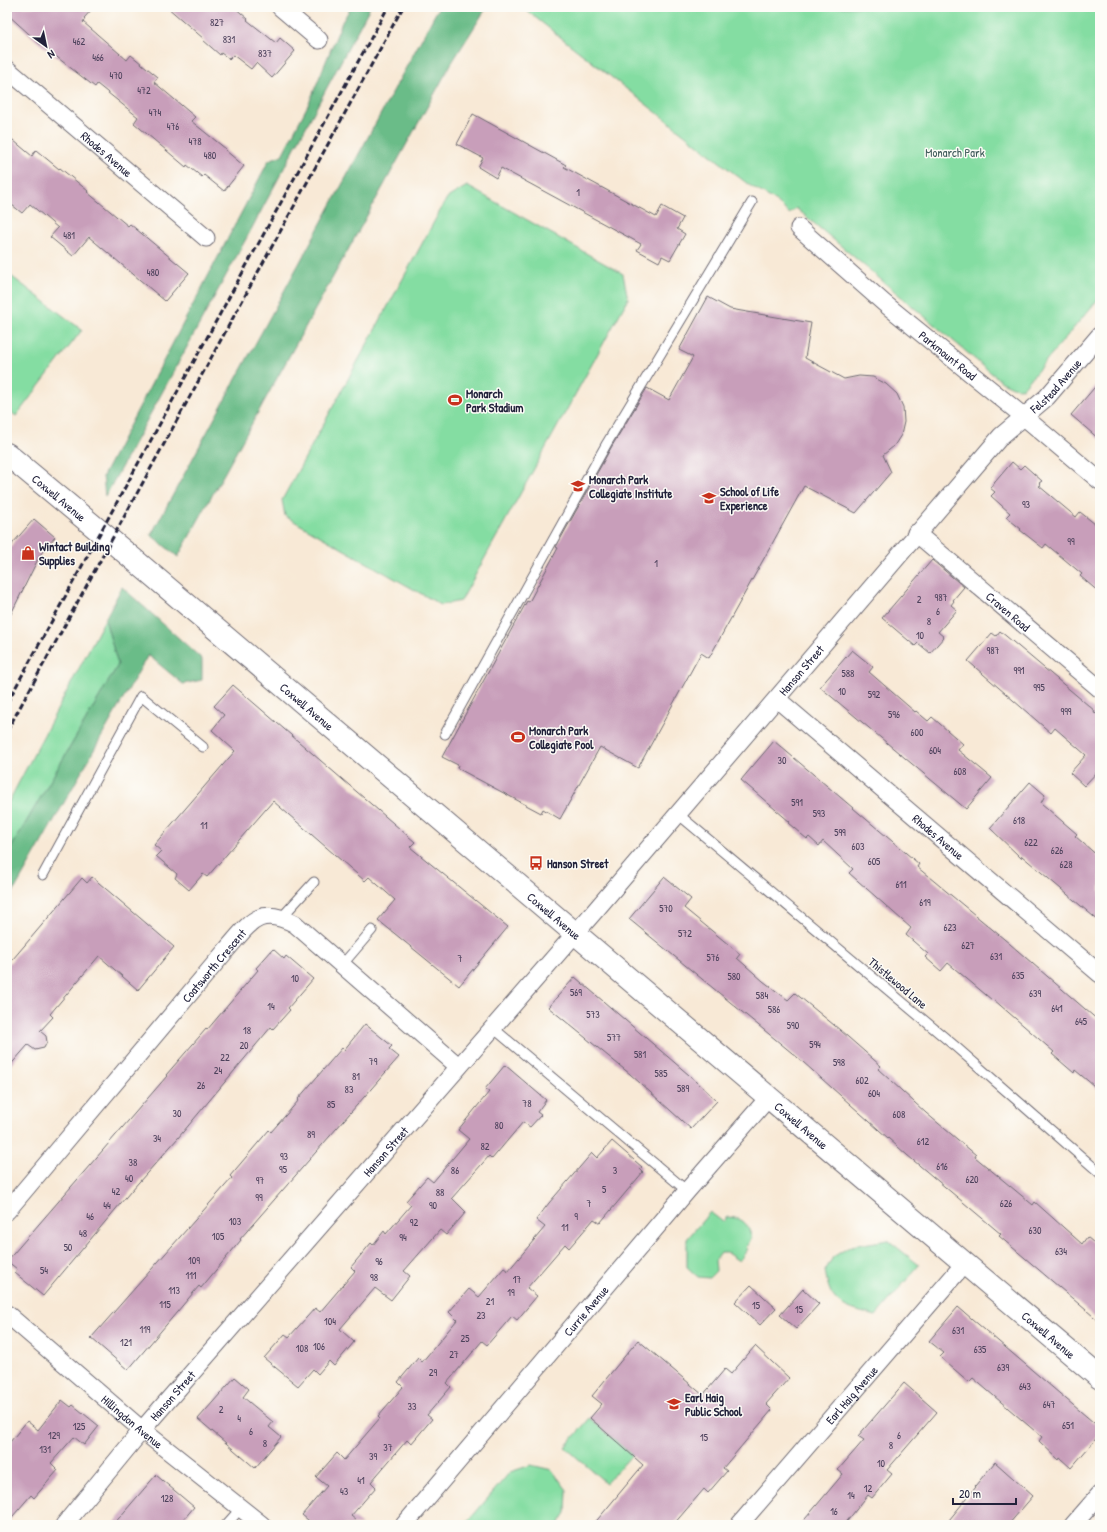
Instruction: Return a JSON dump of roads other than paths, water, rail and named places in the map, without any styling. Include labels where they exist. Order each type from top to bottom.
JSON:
[{"type":"main road","name":"Coxwell Avenue","points":[[7,454],[144,568],[1100,1378]]},
{"type":"street","points":[[280,7],[319,40]]},
{"type":"street","name":"Rhodes Avenue","points":[[7,69],[206,238]]},
{"type":"street","name":"Parkmount Road","points":[[798,228],[884,304],[1023,416],[1100,481]]},
{"type":"street","name":"Felstead Avenue","points":[[1023,416],[1047,397],[1100,335]]},
{"type":"street","name":"Hanson Street","points":[[64,1525],[142,1430],[678,814],[916,533],[1001,436],[1023,416]]},
{"type":"street","name":"Craven Road","points":[[916,533],[1100,689]]},
{"type":"street","name":"Rhodes Avenue","points":[[776,699],[1100,974]]},
{"type":"street","name":"Coatsworth Crescent","points":[[7,1211],[251,922],[266,916],[282,917]]},
{"type":"street","points":[[282,917],[295,924],[458,1066]]},
{"type":"street","name":"Currie Avenue","points":[[404,1525],[769,1097]]},
{"type":"street","name":"Earl Haig Avenue","points":[[739,1525],[964,1264]]},
{"type":"street","name":"Hillingdon Avenue","points":[[7,1314],[142,1430],[262,1525]]},
{"type":"street","points":[[1073,1525],[1100,1494]]},
{"type":"lane","points":[[445,734],[607,443],[752,202]]},
{"type":"lane","points":[[43,875],[141,696],[203,747]]},
{"type":"lane","name":"Thistlewood Lane","points":[[678,814],[956,1047],[1100,1173]]},
{"type":"lane","points":[[282,917],[314,882]]},
{"type":"lane","points":[[342,965],[372,930]]},
{"type":"lane","points":[[492,1027],[687,1192]]},
{"type":"lane","points":[[226,1525],[241,1508]]},
{"type":"railway","points":[[7,703],[388,7]]},
{"type":"railway","points":[[7,731],[403,7]]},
{"type":"place","name":"Monarch Park Stadium","points":[[455,400]]},
{"type":"place","name":"Monarch Park Collegiate Institute","points":[[578,486]]},
{"type":"place","name":"School of Life Experience","points":[[709,498]]},
{"type":"place","name":"Wintact Building Supplies","points":[[28,553]]},
{"type":"place","name":"Monarch Park Collegiate Pool","points":[[518,737]]},
{"type":"place","name":"Hanson Street","points":[[536,863]]},
{"type":"place","name":"Earl Haig Public School","points":[[674,1404]]},
{"type":"park label","name":"Monarch Park","points":[[955,152]]}]
